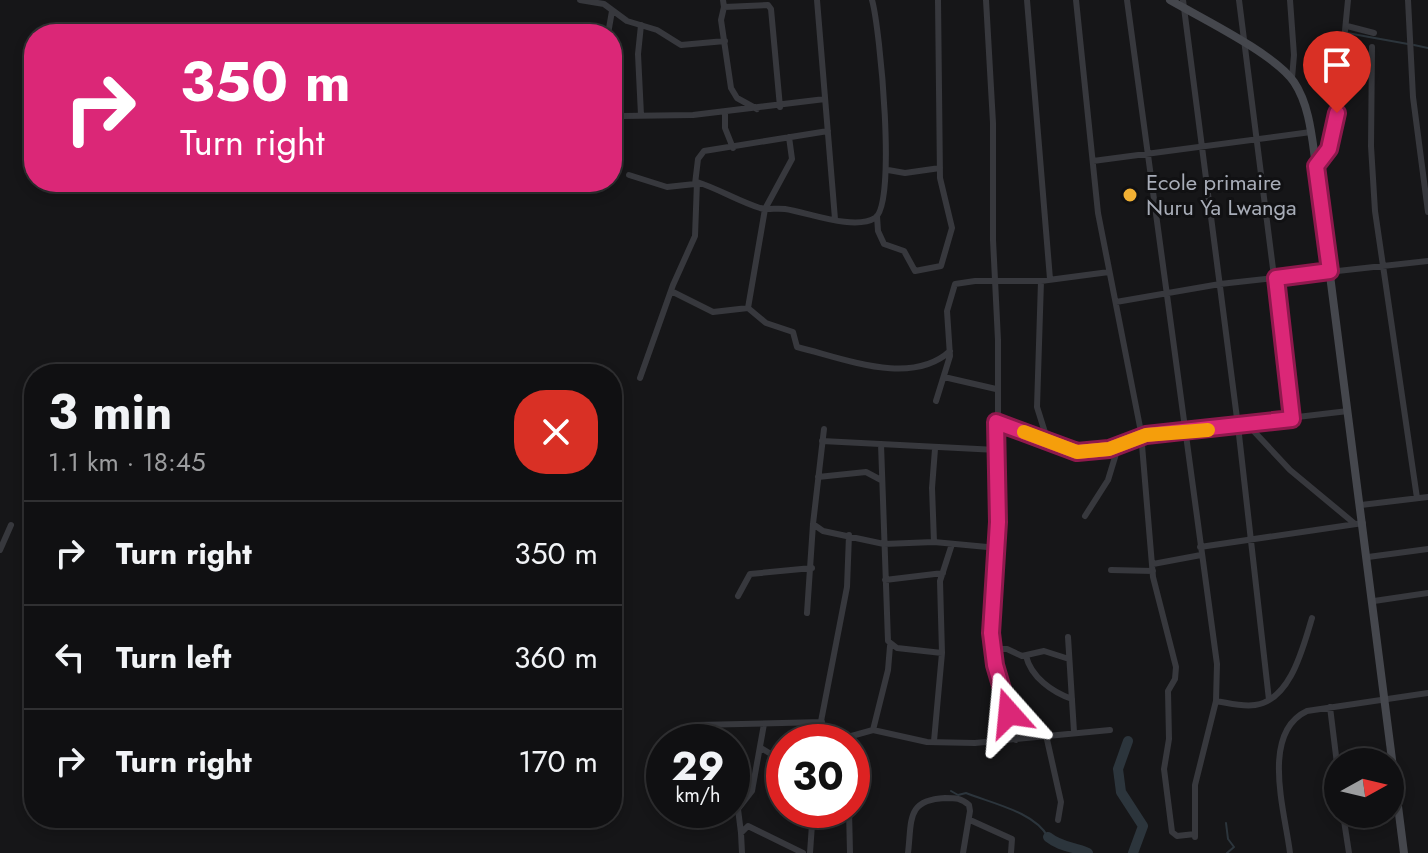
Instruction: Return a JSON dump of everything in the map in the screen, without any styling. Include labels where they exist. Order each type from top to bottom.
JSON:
[{"type":"street","points":[[580,0],[604,4],[627,21],[657,30],[681,45],[725,41]]},
{"type":"street","points":[[817,0],[835,219]]},
{"type":"street","points":[[872,0],[880,44],[888,170],[877,216],[884,244],[904,251],[915,271],[940,267],[952,223],[943,196],[940,168],[938,0]]},
{"type":"street","points":[[986,0],[993,123],[997,450],[998,548],[993,649],[1016,740]]},
{"type":"street","points":[[1027,0],[1050,279]]},
{"type":"street","points":[[1076,0],[1093,161],[1109,272],[1136,417],[1144,437],[1153,568],[1176,667],[1175,679],[1168,691],[1169,739],[1164,769],[1171,830],[1177,836],[1195,835],[1195,785],[1216,701],[1213,623],[1200,551],[1127,0]]},
{"type":"street","points":[[1170,0],[1183,4],[1243,42],[1292,78],[1304,104],[1316,166],[1361,505],[1359,524],[1368,557],[1404,853]]},
{"type":"street","points":[[1239,0],[1254,139],[1276,278],[1292,419]]},
{"type":"street","points":[[1290,0],[1294,55],[1292,78]]},
{"type":"street","points":[[1316,166],[1329,149],[1335,132],[1348,0]]},
{"type":"street","points":[[1408,0],[1413,97],[1428,212]]},
{"type":"street","points":[[757,109],[734,94],[721,20],[724,3],[768,3],[773,14],[780,107]]},
{"type":"street","points":[[1183,4],[1238,426],[1269,700]]},
{"type":"street","points":[[610,24],[612,11]]},
{"type":"street","points":[[641,25],[638,54],[641,115]]},
{"type":"street","points":[[1347,26],[1374,33]]},
{"type":"street","points":[[1372,47],[1371,146],[1382,265],[1417,498]]},
{"type":"street","points":[[622,116],[725,112],[825,99]]},
{"type":"street","points":[[725,112],[725,128],[733,148]]},
{"type":"street","points":[[640,378],[671,291],[695,236],[700,154],[828,131]]},
{"type":"street","points":[[1093,161],[1311,132]]},
{"type":"street","points":[[748,308],[765,209],[792,159],[789,137]]},
{"type":"street","points":[[888,170],[905,173],[940,168]]},
{"type":"street","points":[[629,175],[667,187],[697,182],[765,209],[788,209],[857,222],[877,216]]},
{"type":"street","points":[[1116,302],[1220,284],[1428,261]]},
{"type":"street","points":[[936,401],[950,351],[947,311],[952,288],[960,282],[1041,281],[1109,272]]},
{"type":"street","points":[[1041,281],[1037,407],[1048,442]]},
{"type":"street","points":[[671,291],[713,312],[748,308],[766,323],[793,332],[797,347],[883,366],[925,368],[950,351]]},
{"type":"street","points":[[944,377],[996,389]]},
{"type":"street","points":[[996,422],[1077,452],[1109,449],[1144,437],[1348,411]]},
{"type":"street","points":[[1248,425],[1290,470],[1359,524]]},
{"type":"street","points":[[807,613],[824,429]]},
{"type":"street","points":[[822,441],[997,450]]},
{"type":"street","points":[[873,730],[888,670],[890,646],[881,444]]},
{"type":"street","points":[[1085,516],[1108,480],[1119,444]]},
{"type":"street","points":[[934,542],[932,488],[935,449]]},
{"type":"street","points":[[818,477],[866,472],[881,480]]},
{"type":"street","points":[[1361,505],[1428,497]]},
{"type":"street","points":[[813,524],[823,531],[884,544],[934,542],[998,548]]},
{"type":"street","points":[[1111,570],[1153,568],[1200,551],[1359,524]]},
{"type":"street","points":[[0,550],[11,525]]},
{"type":"street","points":[[750,724],[822,722],[847,587],[849,535]]},
{"type":"street","points":[[934,741],[942,653],[943,573],[952,544]]},
{"type":"street","points":[[1368,557],[1428,549]]},
{"type":"street","points":[[738,596],[750,574],[812,568]]},
{"type":"street","points":[[885,580],[943,573]]},
{"type":"street","points":[[1374,601],[1428,593]]},
{"type":"street","points":[[1216,701],[1251,705],[1269,700],[1289,677],[1312,618]]},
{"type":"street","points":[[1068,637],[1074,732]]},
{"type":"street","points":[[890,646],[942,653]]},
{"type":"street","points":[[993,649],[1007,649],[1026,656],[1044,651],[1069,659]]},
{"type":"street","points":[[1026,656],[1037,676],[1056,692],[1072,699]]},
{"type":"street","points":[[1290,853],[1278,745],[1302,713],[1428,693]]},
{"type":"street","points":[[1330,707],[1335,748]]},
{"type":"street","points":[[742,853],[738,809],[750,796],[764,724]]},
{"type":"street","points":[[870,731],[934,741],[1016,740],[1110,730]]},
{"type":"street","points":[[1046,735],[1061,802],[1058,820]]},
{"type":"street","points":[[761,748],[766,751]]},
{"type":"street","points":[[908,853],[915,807],[921,801],[962,799],[969,805],[970,820],[963,853]]},
{"type":"street","points":[[970,820],[1012,839],[1011,853]]},
{"type":"street","points":[[741,833],[748,826],[763,830],[803,853]]},
{"type":"street","points":[[810,853],[812,828]]},
{"type":"street","points":[[849,828],[850,853]]},
{"type":"street","points":[[1345,828],[1349,853]]},
{"type":"waterway","points":[[1347,33],[1408,44]]},
{"type":"waterway","points":[[1414,45],[1428,48]]},
{"type":"waterway","points":[[1128,741],[1118,769],[1121,792],[1143,826],[1133,853]]},
{"type":"waterway","points":[[951,791],[958,795],[966,793],[1023,815],[1042,828],[1048,837]]},
{"type":"waterway","points":[[1226,823],[1228,839],[1234,847],[1227,853]]},
{"type":"waterway","points":[[1048,837],[1088,853]]},
{"type":"slow traffic","points":[[1024,432],[1077,452],[1109,449],[1146,435],[1208,430]]},
{"type":"place","name":"Ecole primaire Nuru Ya Lwanga","points":[[1130,195]]},
{"type":"route","points":[[1009,713],[995,665],[991,633],[998,548],[996,422],[1077,452],[1109,449],[1146,435],[1292,419],[1276,278],[1330,271],[1316,166],[1329,149],[1337,113]]}]
